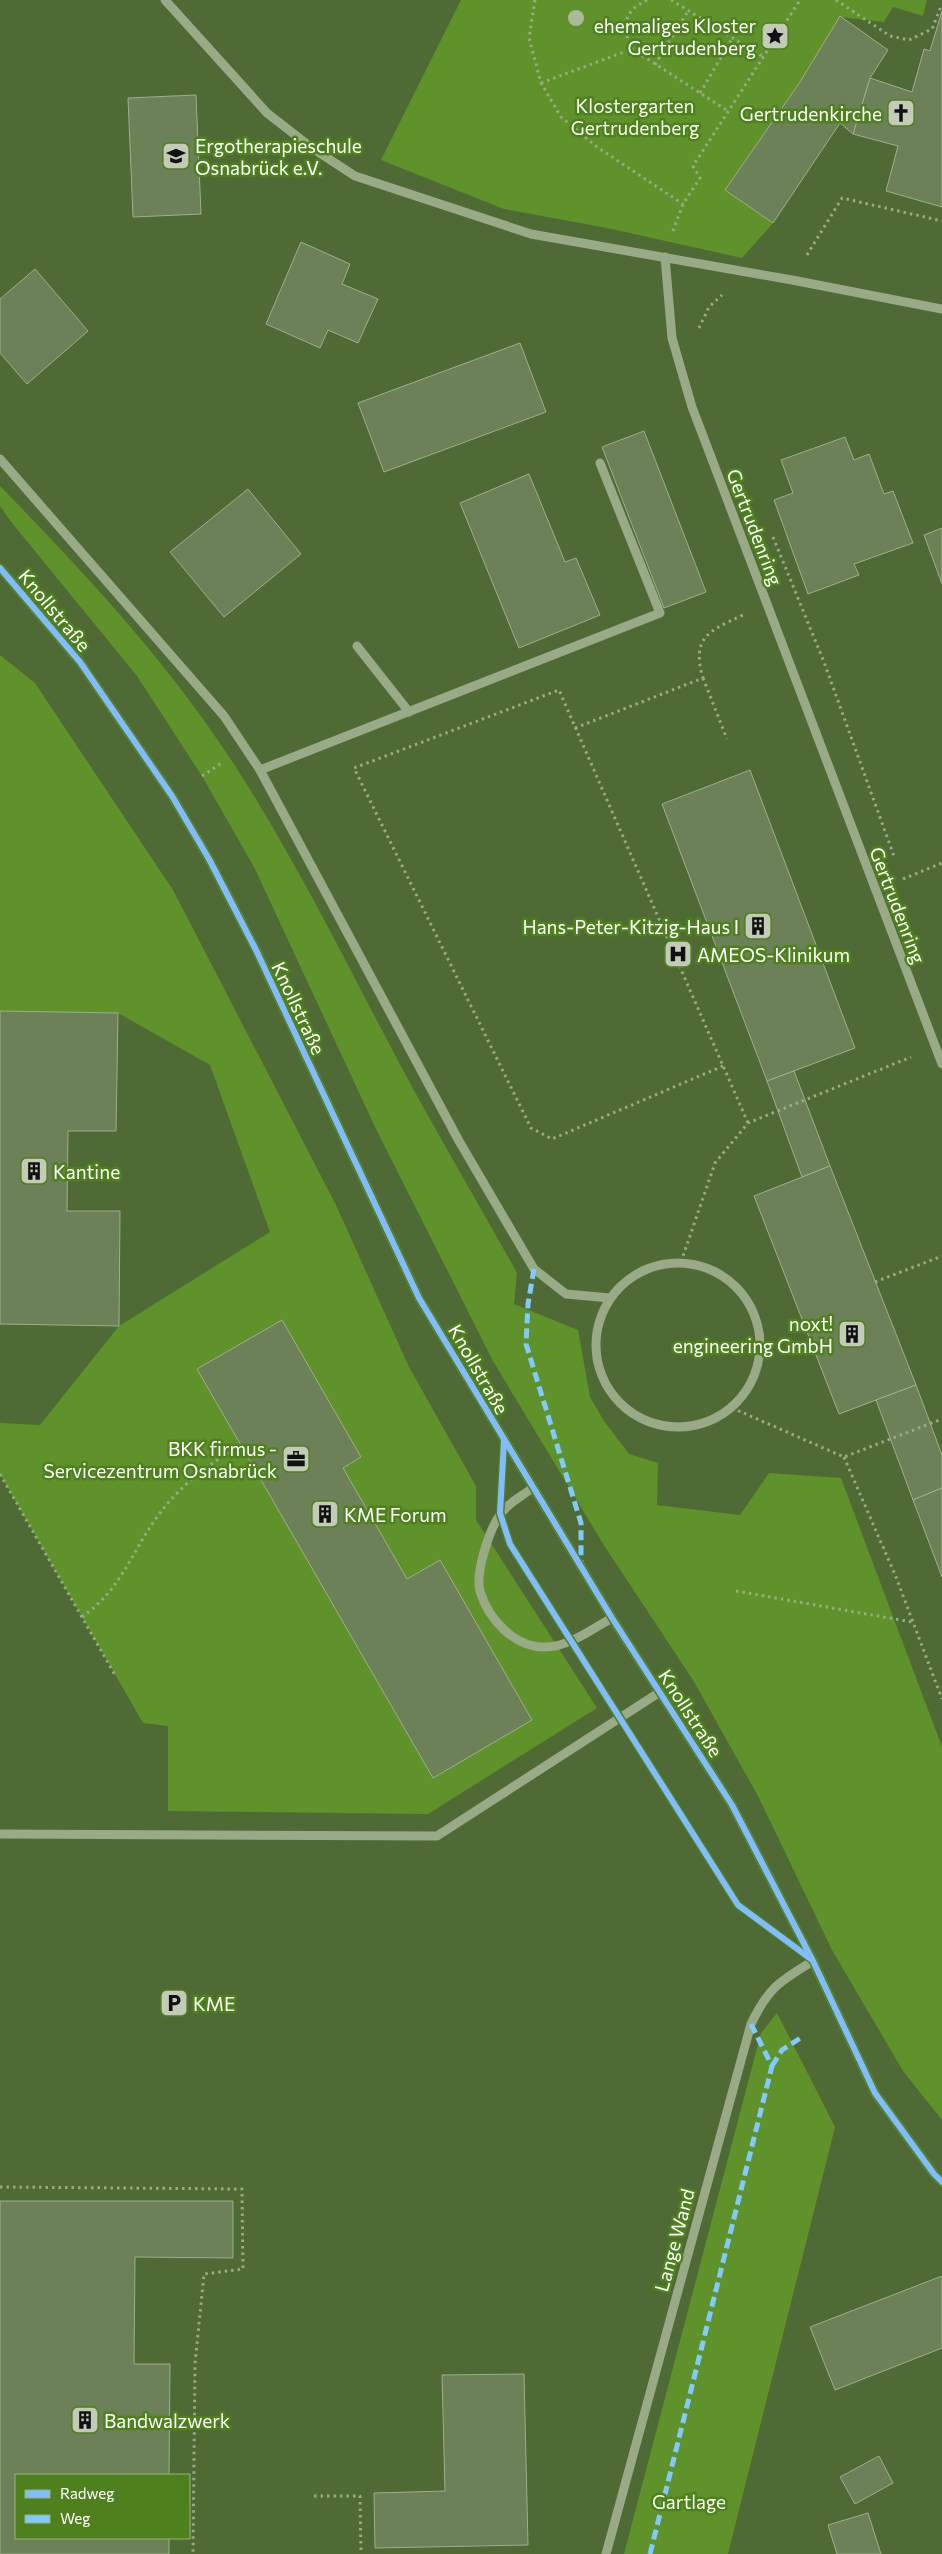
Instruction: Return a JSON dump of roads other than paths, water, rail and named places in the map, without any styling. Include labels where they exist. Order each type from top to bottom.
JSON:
[{"type":"street","points":[[165,0],[267,112],[312,148],[355,176],[531,234],[792,280],[942,309]]},
{"type":"street","name":"Gertrudenring","points":[[665,258],[672,338],[692,407],[942,1064]]},
{"type":"street","points":[[0,459],[224,716],[260,770],[459,1141],[534,1269],[566,1294],[610,1298]]},
{"type":"street","points":[[260,770],[660,613],[600,463]]},
{"type":"street","name":"Knollstraße","points":[[0,568],[80,662],[172,796],[209,859],[256,950],[419,1298],[612,1618],[732,1805],[813,1961],[875,2092],[934,2174],[942,2182]]},
{"type":"street","points":[[357,646],[409,712]]},
{"type":"street","points":[[681,1262],[719,1274],[742,1293],[758,1325],[760,1358],[748,1389],[732,1408],[702,1424],[687,1428],[661,1426],[635,1417],[614,1398],[598,1368],[596,1334],[610,1298],[621,1285],[649,1268],[681,1262]]},
{"type":"street","points":[[532,1488],[500,1514],[482,1562],[480,1590],[494,1619],[519,1642],[546,1647],[571,1641],[612,1618]]},
{"type":"street","points":[[0,1834],[438,1836],[660,1692]]},
{"type":"street","name":"Lange Wand","points":[[606,2554],[751,2024],[761,2002],[776,1984],[813,1961]]},
{"type":"place","name":"ehemaliges Kloster Gertrudenberg","points":[[775,36]]},
{"type":"place","name":"Gertrudenkirche","points":[[901,113]]},
{"type":"place","name":"Ergotherapieschule Osnabrück e.V.","points":[[176,156]]},
{"type":"place","name":"Hans-Peter-Kitzig-Haus I","points":[[758,926]]},
{"type":"place","name":"AMEOS-Klinikum","points":[[678,954]]},
{"type":"place","name":"Kantine","points":[[34,1171]]},
{"type":"place","name":"noxt! engineering GmbH","points":[[852,1334]]},
{"type":"place","name":"BKK firmus - Servicezentrum Osnabrück","points":[[296,1459]]},
{"type":"place","name":"KME Forum","points":[[325,1514]]},
{"type":"place","name":"KME","points":[[174,2003]]},
{"type":"place","name":"Bandwalzwerk","points":[[85,2420]]},
{"type":"park label","name":"Klostergarten Gertrudenberg","points":[[635,116]]},
{"type":"park label","name":"Gartlage","points":[[689,2501]]}]
